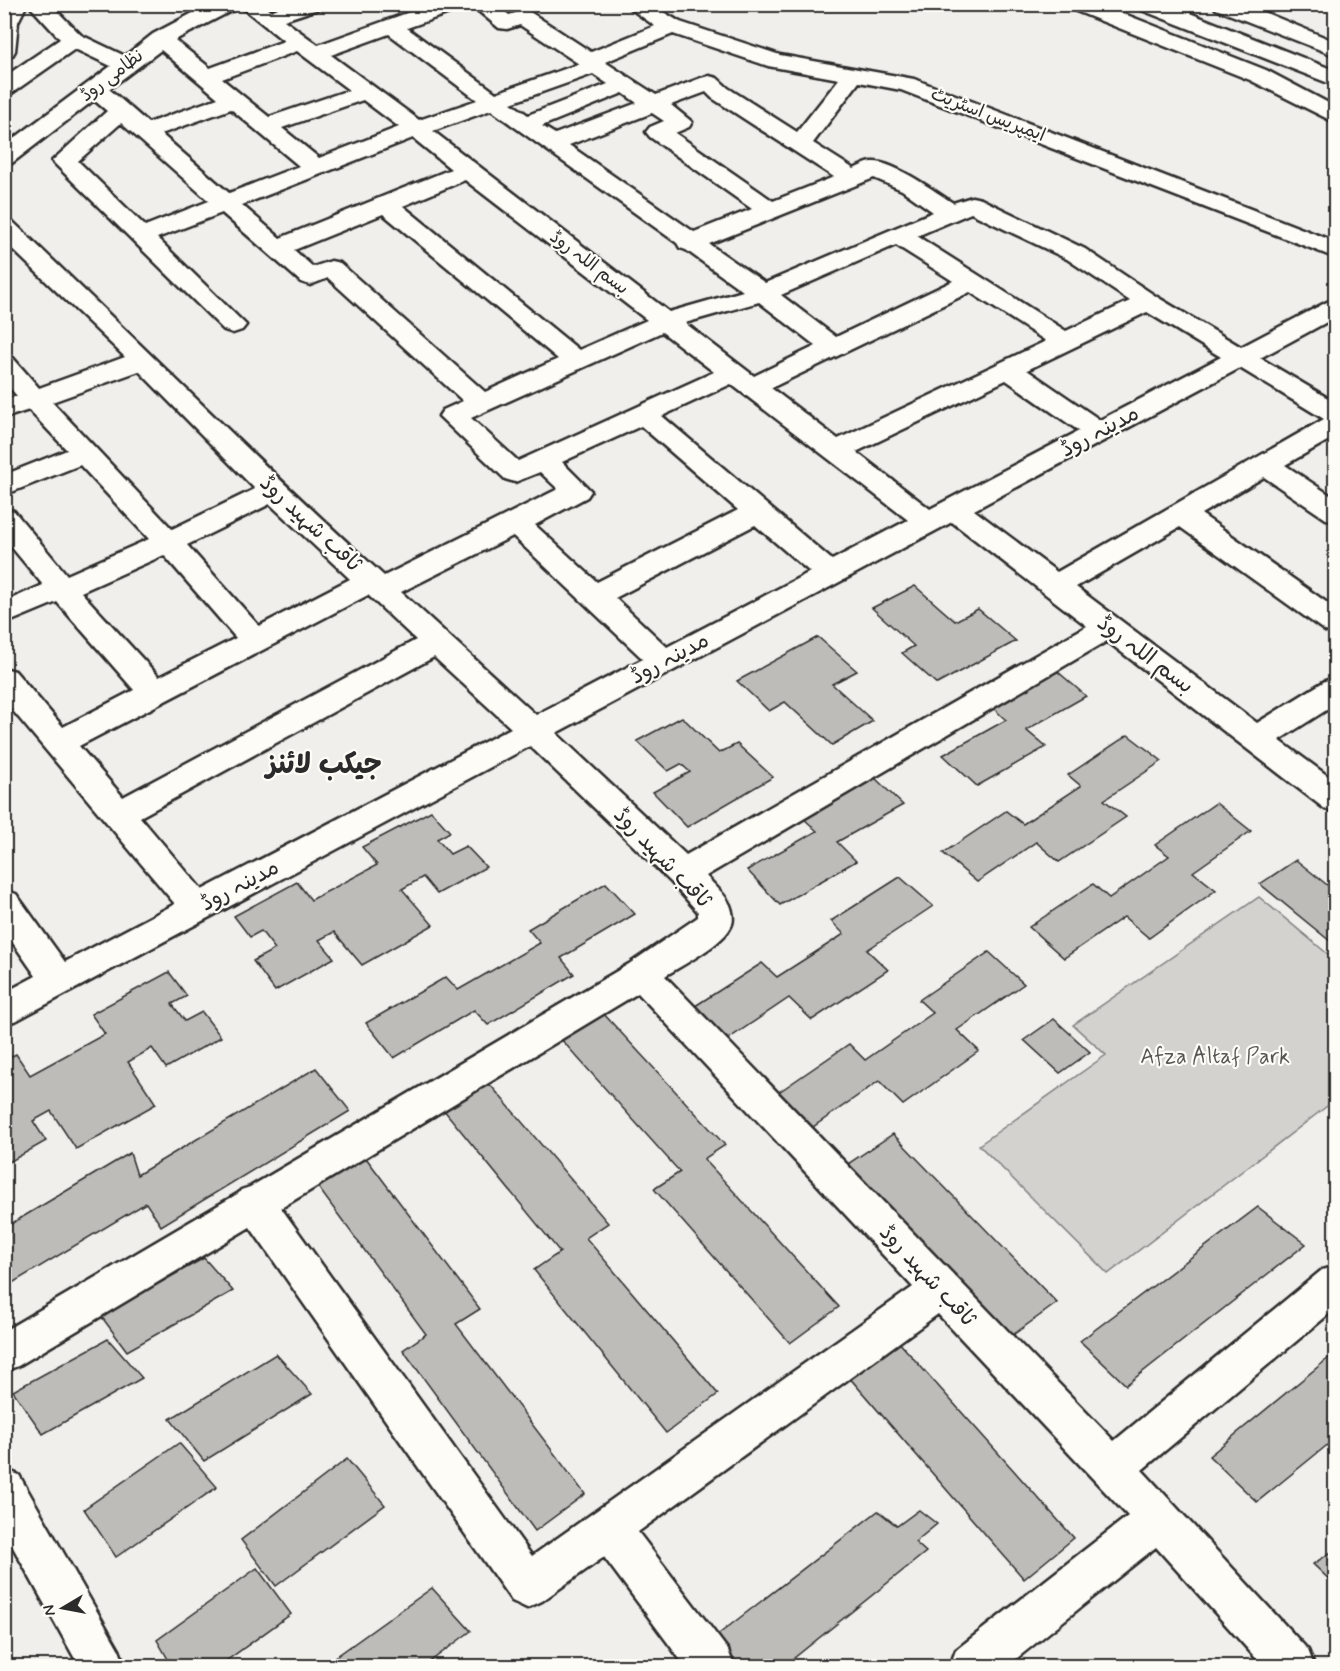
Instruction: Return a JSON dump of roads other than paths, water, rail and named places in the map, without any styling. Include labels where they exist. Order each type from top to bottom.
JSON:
[{"type":"street","points":[[4,51],[7,22],[16,4]]},
{"type":"street","points":[[38,4],[73,40],[127,65]]},
{"type":"street","name":"نظامی روڈ","points":[[4,158],[160,39],[227,4]]},
{"type":"street","points":[[258,12],[310,4]]},
{"type":"street","points":[[206,77],[391,26],[453,4]]},
{"type":"street","points":[[480,4],[507,23],[522,17],[681,122],[658,132],[771,211]]},
{"type":"street","name":"ایمپریس اسٹریٹ","points":[[634,4],[672,27],[776,61],[906,84],[1335,251]]},
{"type":"street","points":[[1079,4],[1258,75],[1335,116]]},
{"type":"street","points":[[1148,4],[1335,79]]},
{"type":"street","points":[[1224,4],[1335,50]]},
{"type":"street","name":"بسم اللہ روڈ","points":[[258,12],[416,129],[836,451],[1056,586],[1335,800]]},
{"type":"street","points":[[391,26],[690,243],[763,293],[834,348]]},
{"type":"street","points":[[140,236],[416,129],[592,64],[672,27]]},
{"type":"street","points":[[160,39],[316,168]]},
{"type":"street","points":[[9,78],[73,40]]},
{"type":"street","points":[[800,144],[853,75]]},
{"type":"street","points":[[553,143],[709,83],[720,93],[852,178]]},
{"type":"street","points":[[526,124],[624,85]]},
{"type":"street","points":[[95,89],[310,277],[331,268],[481,403]]},
{"type":"street","points":[[266,126],[366,92]]},
{"type":"street","points":[[145,132],[234,100]]},
{"type":"street","points":[[121,111],[64,161],[232,325]]},
{"type":"street","points":[[690,243],[874,169],[910,185],[951,213]]},
{"type":"street","points":[[277,248],[468,171]]},
{"type":"street","points":[[386,204],[575,360]]},
{"type":"street","points":[[971,282],[834,348],[644,414],[515,474],[453,416],[664,321],[763,293],[972,204],[1076,254],[1148,302],[1335,415]]},
{"type":"street","name":"ثاقب شہید روڈ","points":[[4,226],[143,360],[273,491],[534,731],[683,873],[714,908],[716,922],[699,936],[641,974],[1159,1518],[1292,1666]]},
{"type":"street","points":[[898,236],[1066,342]]},
{"type":"street","points":[[836,451],[1148,302]]},
{"type":"street","name":"مدینہ روڈ","points":[[4,1010],[1335,307]]},
{"type":"street","points":[[4,410],[143,360]]},
{"type":"street","points":[[4,364],[255,640]]},
{"type":"street","points":[[1008,369],[1099,432]]},
{"type":"street","points":[[644,414],[830,574]]},
{"type":"street","points":[[1056,586],[1335,424]]},
{"type":"street","points":[[4,486],[85,453]]},
{"type":"street","points":[[58,743],[255,640],[516,523],[577,491],[543,460]]},
{"type":"street","points":[[1265,465],[1335,512]]},
{"type":"street","points":[[4,614],[168,542],[273,491]]},
{"type":"street","points":[[594,596],[758,512]]},
{"type":"street","points":[[1181,514],[1335,624]]},
{"type":"street","points":[[4,518],[62,588],[155,693]]},
{"type":"street","points":[[516,523],[664,662]]},
{"type":"street","points":[[683,873],[1108,627]]},
{"type":"street","points":[[118,814],[437,642]]},
{"type":"street","points":[[4,679],[15,710],[58,743],[198,908]]},
{"type":"street","points":[[1256,739],[1335,689]]},
{"type":"street","points":[[4,903],[59,981]]},
{"type":"street","points":[[4,1353],[254,1202],[641,974]]},
{"type":"street","points":[[254,1202],[527,1586],[940,1290]]},
{"type":"street","points":[[1111,1469],[1335,1283]]},
{"type":"street","points":[[4,1490],[103,1666]]},
{"type":"street","points":[[972,1666],[1159,1518]]},
{"type":"street","points":[[608,1527],[712,1666]]},
{"type":"district","name":"جیکب لائنز","points":[[324,765]]},
{"type":"park label","name":"Afza Altaf Park","points":[[1215,1057]]}]
